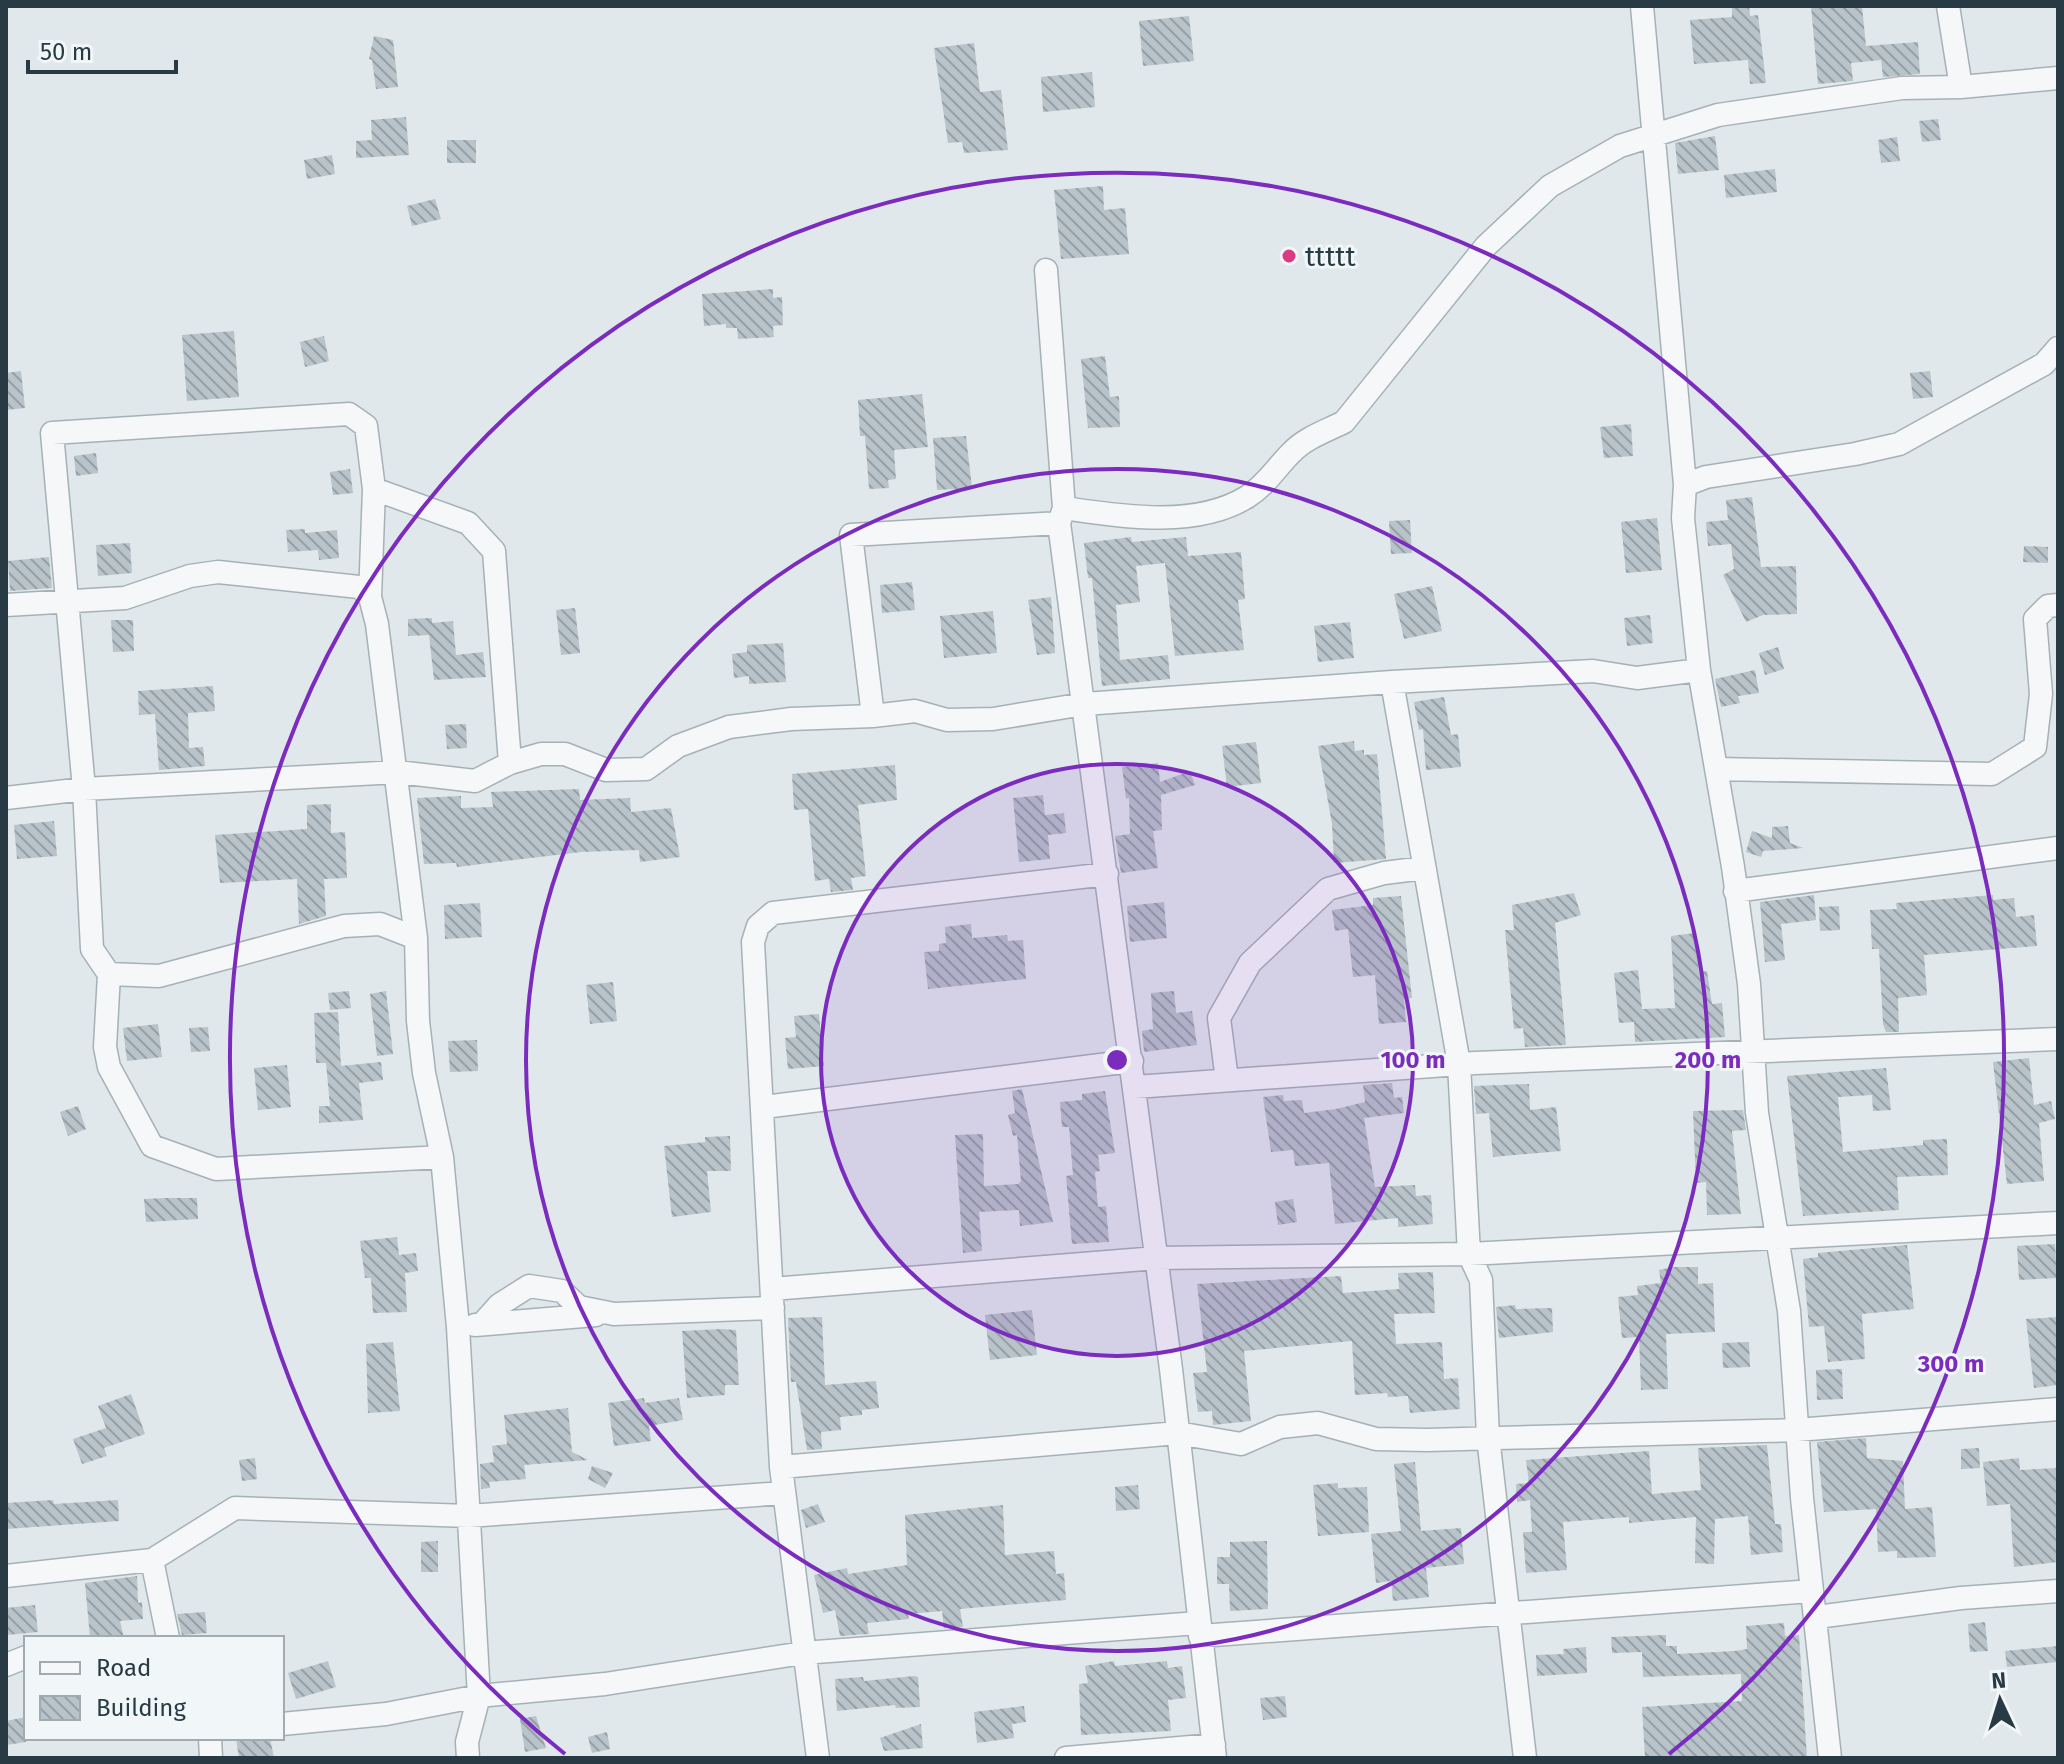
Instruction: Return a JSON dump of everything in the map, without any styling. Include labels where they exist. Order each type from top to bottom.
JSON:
[{"type":"street","points":[[1642,6],[1656,135],[1685,485],[1683,518],[1699,670],[1749,984],[1757,1113],[1789,1311],[1797,1430],[1830,1758]]},
{"type":"street","points":[[1948,6],[1961,87]]},
{"type":"street","points":[[873,716],[851,535],[1062,515],[1200,514],[1246,498],[1273,476],[1292,452],[1312,437],[1344,422],[1486,246],[1550,186],[1620,146],[1718,115],[1902,88],[1961,87],[2058,78]]},
{"type":"street","points":[[1046,270],[1062,515],[1157,1258],[1214,1752],[1066,1758]]},
{"type":"street","points":[[1685,485],[1706,477],[1855,454],[1899,444],[2044,364],[2058,348]]},
{"type":"street","points":[[442,1157],[216,1169],[152,1146],[109,1067],[105,1047],[109,974],[92,949],[84,789],[52,433],[349,414],[366,426],[374,489],[370,597],[377,624],[398,772],[416,938],[422,1060],[442,1157],[458,1327],[479,1696],[467,1742],[468,1758]]},
{"type":"street","points":[[374,489],[468,523],[494,551],[510,763]]},
{"type":"street","points":[[6,605],[125,598],[190,576],[218,572],[359,587],[370,597]]},
{"type":"street","points":[[1716,769],[1992,774],[2035,747],[2041,694],[2035,619],[2048,606],[2058,605]]},
{"type":"street","points":[[6,798],[84,789],[398,772],[475,781],[510,763],[541,754],[565,754],[606,770],[646,769],[678,746],[729,727],[791,719],[915,711],[947,720],[993,719],[1084,704],[1392,682],[1593,671],[1637,678],[1699,670]]},
{"type":"street","points":[[1392,682],[1459,1064],[1469,1254],[1481,1280],[1488,1437],[1525,1758]]},
{"type":"street","points":[[1735,891],[2058,848]]},
{"type":"street","points":[[1227,1080],[1219,1018],[1250,963],[1328,889],[1384,873],[1424,868]]},
{"type":"street","points":[[818,1758],[783,1493],[753,942],[766,916],[1107,874]]},
{"type":"street","points":[[109,974],[159,976],[344,926],[380,924],[416,938]]},
{"type":"street","points":[[1135,1087],[1459,1064],[2058,1039]]},
{"type":"street","points":[[764,1107],[1132,1061]]},
{"type":"street","points":[[458,1327],[1157,1258],[1469,1254],[2058,1223]]},
{"type":"street","points":[[482,1324],[499,1305],[529,1286],[562,1291],[579,1307],[614,1314]]},
{"type":"street","points":[[781,1467],[1178,1433],[1241,1444],[1280,1427],[1318,1423],[1376,1439],[1488,1437],[1797,1430],[2058,1409]]},
{"type":"street","points":[[6,1576],[152,1560],[235,1508],[469,1516],[783,1493]]},
{"type":"street","points":[[152,1560],[168,1636]]},
{"type":"street","points":[[284,1724],[386,1714],[479,1696],[605,1684],[803,1653],[1508,1613],[1812,1591]]},
{"type":"street","points":[[1817,1617],[1961,1598],[2058,1591]]},
{"type":"building","points":[[1732,6],[1749,6],[1750,16],[1758,15],[1766,83],[1750,84],[1748,60],[1694,64],[1690,20],[1732,17]]},
{"type":"building","points":[[1811,6],[1862,6],[1866,46],[1918,42],[1920,74],[1883,77],[1881,60],[1851,63],[1853,81],[1818,84]]},
{"type":"building","points":[[1189,16],[1194,61],[1143,66],[1139,21]]},
{"type":"building","points":[[374,36],[393,40],[398,87],[376,89],[372,60],[369,59]]},
{"type":"building","points":[[974,43],[980,92],[1001,90],[1008,150],[964,153],[962,142],[948,143],[934,48]]},
{"type":"building","points":[[1092,72],[1095,107],[1043,112],[1041,77]]},
{"type":"building","points":[[406,117],[409,155],[356,158],[356,141],[372,140],[371,120]]},
{"type":"building","points":[[1938,119],[1941,140],[1922,142],[1919,121]]},
{"type":"building","points":[[1715,136],[1719,170],[1678,174],[1675,143]]},
{"type":"building","points":[[1897,137],[1900,161],[1881,163],[1878,140]]},
{"type":"building","points":[[447,140],[476,140],[476,163],[447,163]]},
{"type":"building","points":[[332,155],[335,174],[307,179],[304,160]]},
{"type":"building","points":[[1775,169],[1777,192],[1726,198],[1724,175]]},
{"type":"building","points":[[1103,186],[1104,210],[1125,208],[1129,254],[1061,259],[1054,190]]},
{"type":"building","points":[[435,199],[441,219],[412,226],[407,206]]},
{"type":"building","points":[[773,289],[773,298],[782,297],[783,325],[773,326],[774,337],[738,339],[737,328],[726,328],[726,324],[704,326],[702,294]]},
{"type":"building","points":[[234,331],[239,397],[187,401],[182,335]]},
{"type":"building","points":[[324,336],[329,361],[305,367],[300,342]]},
{"type":"building","points":[[1105,356],[1110,397],[1119,396],[1120,427],[1088,428],[1081,359]]},
{"type":"building","points":[[21,371],[25,408],[6,410],[6,373]]},
{"type":"building","points":[[1930,371],[1933,397],[1913,399],[1910,373]]},
{"type":"building","points":[[922,394],[928,447],[894,450],[896,479],[888,480],[889,488],[869,489],[865,436],[860,436],[858,400]]},
{"type":"building","points":[[1631,424],[1633,456],[1604,458],[1600,427]]},
{"type":"building","points":[[966,436],[972,488],[937,490],[933,438]]},
{"type":"building","points":[[96,453],[98,473],[76,476],[74,456]]},
{"type":"building","points":[[350,469],[353,493],[333,495],[330,472]]},
{"type":"building","points":[[1752,497],[1761,567],[1796,566],[1797,614],[1763,615],[1746,622],[1723,575],[1734,569],[1731,544],[1708,546],[1706,522],[1728,520],[1726,500]]},
{"type":"building","points":[[1657,518],[1662,570],[1626,573],[1621,522]]},
{"type":"building","points":[[1410,520],[1412,553],[1391,554],[1389,521]]},
{"type":"building","points":[[305,529],[305,533],[337,530],[339,558],[319,560],[318,550],[288,552],[286,530]]},
{"type":"building","points":[[1131,537],[1132,542],[1186,537],[1188,556],[1241,552],[1245,599],[1238,600],[1244,650],[1175,656],[1165,563],[1136,566],[1140,602],[1116,605],[1120,660],[1168,655],[1170,679],[1102,686],[1092,578],[1088,578],[1084,543]]},
{"type":"building","points":[[130,543],[132,573],[98,576],[96,545]]},
{"type":"building","points":[[2024,546],[2048,547],[2048,563],[2023,562]]},
{"type":"building","points":[[49,557],[52,588],[10,591],[8,561]]},
{"type":"building","points":[[912,582],[915,610],[882,613],[880,585]]},
{"type":"building","points":[[1432,586],[1442,631],[1404,639],[1394,594]]},
{"type":"building","points":[[1051,597],[1055,653],[1037,655],[1028,600]]},
{"type":"building","points":[[575,608],[580,653],[561,655],[556,610]]},
{"type":"building","points":[[993,611],[997,653],[944,658],[940,616]]},
{"type":"building","points":[[1650,615],[1653,643],[1627,646],[1624,618]]},
{"type":"building","points":[[432,618],[432,623],[453,621],[456,655],[483,652],[486,677],[434,680],[429,635],[408,636],[408,619]]},
{"type":"building","points":[[111,620],[133,620],[134,651],[113,652]]},
{"type":"building","points":[[1350,622],[1354,658],[1318,662],[1314,626]]},
{"type":"building","points":[[783,643],[786,682],[749,684],[749,676],[734,678],[732,654],[747,652],[747,645]]},
{"type":"building","points":[[1778,647],[1784,669],[1765,675],[1759,653]]},
{"type":"building","points":[[1755,670],[1759,693],[1738,696],[1740,703],[1721,707],[1715,679]]},
{"type":"building","points":[[213,686],[215,711],[188,713],[189,748],[203,747],[205,766],[159,770],[155,714],[139,715],[138,691]]},
{"type":"building","points":[[1444,697],[1451,735],[1458,734],[1461,767],[1426,770],[1423,729],[1419,730],[1414,702]]},
{"type":"building","points":[[466,724],[467,748],[447,749],[445,725]]},
{"type":"building","points":[[1354,741],[1355,751],[1364,750],[1364,755],[1377,754],[1386,859],[1334,863],[1332,824],[1318,746]]},
{"type":"building","points":[[1256,742],[1261,783],[1227,787],[1222,746]]},
{"type":"building","points":[[1158,763],[1160,782],[1190,771],[1195,785],[1161,795],[1162,830],[1153,831],[1158,868],[1121,873],[1115,836],[1130,834],[1129,798],[1126,799],[1122,767]]},
{"type":"building","points":[[895,765],[897,800],[858,805],[866,876],[851,878],[853,890],[831,892],[829,879],[815,881],[808,809],[794,810],[792,774]]},
{"type":"building","points":[[579,789],[580,800],[630,798],[631,812],[671,808],[680,857],[640,862],[639,850],[581,852],[457,867],[456,863],[424,864],[417,798],[461,796],[461,808],[493,807],[491,792]]},
{"type":"building","points":[[1043,795],[1045,815],[1064,813],[1066,833],[1048,835],[1050,859],[1019,862],[1013,798]]},
{"type":"building","points":[[331,804],[331,833],[345,832],[347,878],[324,879],[326,916],[299,924],[297,879],[220,883],[215,835],[307,829],[307,805]]},
{"type":"building","points":[[54,821],[57,856],[17,859],[14,825]]},
{"type":"building","points":[[1788,826],[1790,843],[1803,848],[1763,851],[1761,857],[1746,852],[1752,831],[1772,838],[1772,827]]},
{"type":"building","points":[[1574,893],[1581,915],[1555,923],[1566,1045],[1525,1047],[1523,1028],[1514,1029],[1505,930],[1514,930],[1512,905]]},
{"type":"building","points":[[1814,895],[1816,920],[1781,924],[1785,960],[1765,962],[1760,902]]},
{"type":"building","points":[[1993,895],[1993,900],[2014,898],[2016,917],[2034,915],[2037,946],[1924,955],[1927,995],[1898,998],[1899,1032],[1886,1032],[1879,949],[1872,949],[1870,910],[1897,909],[1896,903]]},
{"type":"building","points":[[1401,896],[1412,998],[1404,999],[1406,1022],[1379,1024],[1375,975],[1353,977],[1348,929],[1335,931],[1332,910],[1373,905],[1373,898]]},
{"type":"building","points":[[1164,902],[1167,938],[1130,942],[1127,906]]},
{"type":"building","points":[[480,903],[482,937],[445,939],[444,905]]},
{"type":"building","points":[[1839,906],[1840,930],[1820,931],[1819,907]]},
{"type":"building","points":[[971,924],[972,938],[1007,935],[1008,941],[1023,940],[1026,979],[928,989],[924,952],[939,951],[939,944],[946,943],[945,927]]},
{"type":"building","points":[[1695,933],[1699,972],[1707,971],[1712,1004],[1722,1003],[1725,1037],[1635,1042],[1634,1022],[1619,1023],[1614,973],[1638,970],[1642,1009],[1675,1008],[1671,936]]},
{"type":"building","points":[[613,982],[617,1021],[590,1024],[586,985]]},
{"type":"building","points":[[349,991],[351,1008],[330,1010],[328,993]]},
{"type":"building","points":[[386,991],[393,1054],[377,1056],[370,994]]},
{"type":"building","points":[[1174,991],[1176,1013],[1192,1011],[1197,1045],[1144,1052],[1142,1031],[1153,1029],[1151,993]]},
{"type":"building","points":[[338,1012],[341,1066],[381,1062],[383,1080],[359,1083],[363,1120],[319,1123],[319,1106],[330,1106],[326,1063],[316,1063],[314,1013]]},
{"type":"building","points":[[819,1014],[824,1066],[788,1069],[785,1038],[796,1037],[794,1016]]},
{"type":"building","points":[[158,1024],[162,1057],[127,1061],[123,1028]]},
{"type":"building","points":[[208,1027],[210,1051],[191,1052],[189,1028]]},
{"type":"building","points":[[477,1040],[478,1071],[450,1072],[448,1041]]},
{"type":"building","points":[[2029,1058],[2034,1105],[2051,1101],[2055,1119],[2039,1123],[2044,1181],[2007,1184],[1993,1062]]},
{"type":"building","points":[[287,1065],[291,1107],[258,1110],[254,1068]]},
{"type":"building","points":[[1886,1068],[1891,1110],[1873,1111],[1872,1095],[1838,1097],[1843,1152],[1923,1145],[1923,1140],[1947,1139],[1948,1175],[1897,1177],[1899,1210],[1803,1216],[1787,1076]]},
{"type":"building","points":[[1392,1083],[1394,1098],[1402,1097],[1404,1113],[1364,1118],[1375,1187],[1415,1185],[1416,1196],[1431,1195],[1433,1224],[1398,1227],[1398,1218],[1335,1224],[1329,1163],[1295,1166],[1293,1150],[1271,1152],[1263,1097],[1283,1095],[1284,1101],[1302,1100],[1304,1113],[1365,1102],[1363,1085]]},
{"type":"building","points":[[1529,1084],[1530,1110],[1556,1107],[1561,1151],[1493,1157],[1489,1113],[1476,1114],[1474,1086]]},
{"type":"building","points":[[1022,1089],[1053,1222],[1020,1226],[1019,1210],[979,1212],[982,1251],[963,1253],[955,1135],[983,1134],[984,1186],[1018,1184],[1021,1181],[1017,1135],[1013,1136],[1008,1115],[1015,1113],[1012,1091]]},
{"type":"building","points":[[1105,1091],[1115,1153],[1098,1155],[1100,1171],[1095,1172],[1098,1207],[1106,1206],[1109,1242],[1072,1244],[1066,1176],[1073,1175],[1069,1127],[1062,1127],[1060,1102],[1082,1100],[1082,1094]]},
{"type":"building","points":[[78,1106],[86,1129],[68,1136],[60,1112]]},
{"type":"building","points":[[1743,1110],[1746,1130],[1732,1131],[1741,1214],[1707,1215],[1706,1182],[1696,1183],[1693,1111]]},
{"type":"building","points":[[730,1136],[731,1171],[707,1171],[711,1212],[672,1217],[664,1146],[705,1142],[705,1137]]},
{"type":"building","points":[[197,1198],[198,1219],[146,1222],[144,1199]]},
{"type":"building","points":[[1293,1199],[1297,1222],[1278,1225],[1275,1202]]},
{"type":"building","points":[[397,1237],[399,1255],[416,1253],[418,1271],[405,1273],[407,1312],[373,1313],[371,1278],[365,1278],[360,1241]]},
{"type":"building","points":[[2055,1244],[2057,1278],[2019,1280],[2017,1246]]},
{"type":"building","points":[[1907,1245],[1914,1309],[1862,1314],[1865,1359],[1828,1362],[1824,1326],[1809,1327],[1803,1259],[1818,1257],[1818,1253]]},
{"type":"building","points":[[1698,1267],[1698,1284],[1713,1283],[1715,1332],[1666,1334],[1668,1389],[1641,1390],[1639,1337],[1622,1338],[1618,1297],[1638,1295],[1637,1286],[1661,1283],[1659,1270]]},
{"type":"building","points":[[1433,1272],[1435,1313],[1394,1314],[1396,1344],[1442,1342],[1444,1379],[1458,1378],[1460,1409],[1410,1413],[1408,1396],[1388,1397],[1387,1393],[1355,1395],[1352,1341],[1244,1351],[1251,1421],[1213,1425],[1212,1411],[1198,1412],[1193,1373],[1207,1372],[1197,1284],[1341,1276],[1343,1293],[1399,1289],[1398,1273]]},
{"type":"building","points":[[1515,1305],[1516,1309],[1552,1308],[1553,1332],[1499,1338],[1496,1307]]},
{"type":"building","points":[[1032,1310],[1037,1355],[990,1360],[985,1315]]},
{"type":"building","points":[[822,1317],[825,1385],[876,1381],[879,1408],[862,1410],[862,1415],[840,1417],[841,1430],[821,1432],[822,1449],[807,1450],[796,1382],[791,1382],[788,1318]]},
{"type":"building","points":[[2058,1317],[2058,1385],[2034,1388],[2026,1319]]},
{"type":"building","points":[[736,1330],[739,1385],[725,1385],[725,1395],[687,1398],[682,1331]]},
{"type":"building","points":[[393,1342],[400,1411],[368,1413],[366,1344]]},
{"type":"building","points":[[1749,1342],[1750,1367],[1723,1368],[1722,1343]]},
{"type":"building","points":[[1842,1369],[1843,1399],[1817,1400],[1816,1370]]},
{"type":"building","points":[[131,1394],[145,1434],[104,1448],[107,1456],[82,1464],[73,1439],[106,1428],[98,1406]]},
{"type":"building","points":[[644,1398],[645,1403],[679,1398],[683,1420],[649,1426],[651,1441],[614,1446],[608,1403]]},
{"type":"building","points":[[568,1408],[572,1452],[588,1460],[524,1465],[526,1479],[489,1482],[490,1488],[481,1489],[480,1464],[494,1462],[492,1446],[507,1444],[504,1415]]},
{"type":"building","points":[[1866,1438],[1867,1458],[1903,1461],[1905,1509],[1932,1507],[1936,1557],[1897,1558],[1897,1551],[1878,1552],[1876,1509],[1824,1512],[1817,1442]]},
{"type":"building","points":[[1767,1445],[1775,1524],[1781,1524],[1783,1552],[1751,1555],[1748,1516],[1715,1519],[1714,1564],[1695,1563],[1696,1517],[1629,1523],[1629,1517],[1563,1522],[1567,1570],[1526,1573],[1523,1532],[1532,1532],[1530,1500],[1517,1502],[1516,1484],[1529,1483],[1526,1460],[1649,1451],[1652,1494],[1701,1490],[1698,1448]]},
{"type":"building","points":[[1979,1448],[1980,1468],[1961,1469],[1961,1449]]},
{"type":"building","points":[[255,1458],[257,1479],[242,1481],[239,1460]]},
{"type":"building","points":[[2019,1458],[2020,1470],[2058,1468],[2058,1562],[2014,1567],[2010,1504],[1987,1506],[1983,1462]]},
{"type":"building","points":[[1415,1462],[1421,1531],[1461,1528],[1464,1564],[1426,1568],[1429,1597],[1393,1601],[1391,1581],[1376,1583],[1371,1534],[1401,1531],[1394,1464]]},
{"type":"building","points":[[592,1466],[613,1473],[605,1488],[588,1479]]},
{"type":"building","points":[[1338,1483],[1338,1488],[1367,1487],[1369,1532],[1318,1536],[1313,1485]]},
{"type":"building","points":[[1138,1485],[1140,1509],[1116,1511],[1115,1487]]},
{"type":"building","points":[[53,1500],[54,1504],[118,1500],[119,1521],[6,1529],[6,1503]]},
{"type":"building","points":[[818,1504],[825,1522],[806,1528],[801,1510]]},
{"type":"building","points":[[1003,1505],[1005,1555],[1054,1551],[1056,1574],[1064,1573],[1066,1600],[960,1609],[963,1627],[944,1628],[942,1611],[908,1614],[909,1619],[867,1623],[869,1634],[840,1636],[835,1610],[823,1613],[814,1575],[847,1568],[848,1574],[907,1565],[905,1515]]},
{"type":"building","points":[[438,1541],[438,1572],[421,1572],[421,1542]]},
{"type":"building","points":[[1267,1541],[1268,1609],[1230,1611],[1229,1584],[1217,1584],[1217,1557],[1230,1557],[1230,1542]]},
{"type":"building","points":[[137,1576],[138,1603],[142,1602],[143,1619],[120,1621],[124,1636],[90,1636],[85,1583]]},
{"type":"building","points":[[35,1605],[38,1632],[7,1635],[6,1608]]},
{"type":"building","points":[[205,1612],[207,1633],[182,1635],[177,1614]]},
{"type":"building","points":[[1985,1622],[1988,1651],[1970,1652],[1968,1624]]},
{"type":"building","points":[[1784,1623],[1785,1636],[1799,1635],[1807,1758],[1645,1758],[1642,1707],[1742,1701],[1741,1674],[1643,1677],[1642,1652],[1612,1653],[1611,1637],[1666,1635],[1666,1646],[1677,1646],[1677,1654],[1735,1651],[1747,1649],[1746,1626]]},
{"type":"building","points":[[2058,1646],[2058,1662],[2007,1667],[2005,1651]]},
{"type":"building","points":[[1586,1647],[1587,1673],[1537,1676],[1536,1655],[1564,1654],[1563,1649]]},
{"type":"building","points":[[328,1661],[336,1687],[296,1699],[288,1673]]},
{"type":"building","points":[[1114,1661],[1115,1666],[1167,1661],[1168,1668],[1182,1666],[1186,1698],[1168,1700],[1171,1731],[1081,1735],[1079,1684],[1088,1683],[1085,1666]]},
{"type":"building","points":[[863,1677],[864,1681],[918,1677],[920,1707],[896,1708],[895,1705],[837,1711],[835,1679]]},
{"type":"building","points":[[1285,1696],[1287,1717],[1263,1720],[1260,1698]]},
{"type":"building","points":[[1024,1706],[1026,1722],[1012,1724],[1014,1738],[977,1743],[974,1712]]},
{"type":"building","points":[[536,1716],[546,1748],[525,1752],[520,1719]]},
{"type":"building","points":[[24,1717],[26,1742],[6,1745],[6,1721]]},
{"type":"building","points":[[921,1724],[923,1748],[884,1751],[880,1738]]},
{"type":"building","points":[[607,1732],[610,1749],[592,1753],[588,1737]]},
{"type":"building","points":[[236,1740],[270,1740],[274,1758],[239,1758]]},
{"type":"place","name":"ttttt","points":[[1289,256]]}]
